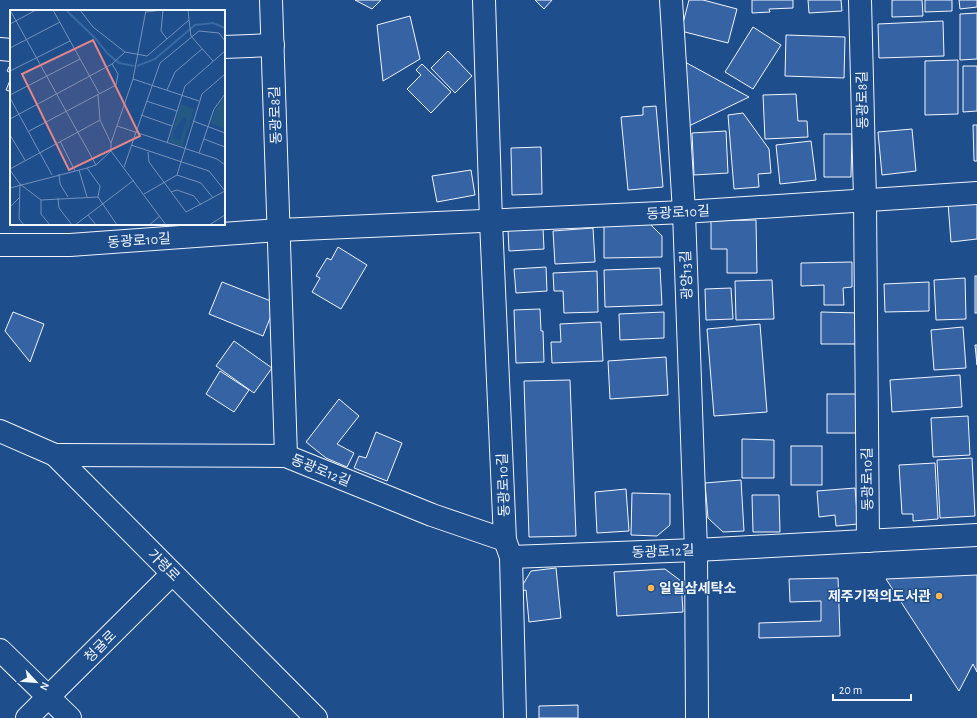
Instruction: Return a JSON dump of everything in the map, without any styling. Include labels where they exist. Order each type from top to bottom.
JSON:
[{"type":"street","name":"동광로8길","points":[[272,0],[278,230]]},
{"type":"street","points":[[484,0],[491,221]]},
{"type":"street","name":"광양13길","points":[[671,0],[684,212],[696,550],[697,718]]},
{"type":"street","name":"동광로8길","points":[[860,0],[865,200]]},
{"type":"street","points":[[225,47],[273,45]]},
{"type":"street","points":[[0,49],[10,50]]},
{"type":"street","name":"동광로10길","points":[[0,245],[70,245],[278,230],[684,212],[977,194]]},
{"type":"street","name":"동광로10길","points":[[865,200],[868,541]]},
{"type":"street","name":"동광로10길","points":[[491,221],[508,548]]},
{"type":"street","points":[[278,230],[286,456]]},
{"type":"street","name":"가령로","points":[[0,431],[56,455],[316,718]]},
{"type":"street","name":"동광로12길","points":[[56,455],[286,456],[432,515],[508,548],[696,550],[977,535]]},
{"type":"street","points":[[508,548],[515,718]]},
{"type":"street","name":"청귤로","points":[[28,718],[172,574]]},
{"type":"street","points":[[0,650],[70,718]]},
{"type":"building","points":[[355,0],[381,0],[372,9]]},
{"type":"building","points":[[535,0],[552,0],[544,9]]},
{"type":"building","points":[[689,0],[703,0],[737,9],[728,43],[681,31]]},
{"type":"building","points":[[752,0],[793,0],[793,8],[769,9],[770,12],[752,13]]},
{"type":"building","points":[[808,0],[841,0],[842,11],[809,13]]},
{"type":"building","points":[[892,0],[922,0],[923,16],[892,17]]},
{"type":"building","points":[[925,0],[952,0],[952,11],[925,12]]},
{"type":"building","points":[[959,0],[977,0],[977,7],[960,9]]},
{"type":"building","points":[[977,13],[977,59],[960,60],[960,14]]},
{"type":"building","points":[[410,16],[420,59],[383,81],[377,25]]},
{"type":"building","points":[[943,21],[944,56],[879,58],[878,24]]},
{"type":"building","points":[[753,27],[781,45],[753,89],[725,72]]},
{"type":"building","points":[[786,35],[845,37],[844,78],[785,76]]},
{"type":"building","points":[[448,51],[472,76],[455,93],[431,68]]},
{"type":"building","points":[[958,60],[958,114],[925,115],[925,61]]},
{"type":"building","points":[[685,62],[749,97],[689,126]]},
{"type":"building","points":[[422,64],[451,92],[431,113],[407,89],[421,75],[416,70]]},
{"type":"building","points":[[10,65],[10,72],[7,71]]},
{"type":"building","points":[[963,66],[977,66],[977,111],[963,112]]},
{"type":"building","points":[[10,80],[10,92],[6,90]]},
{"type":"building","points":[[796,94],[798,121],[807,121],[808,137],[765,139],[763,95]]},
{"type":"building","points":[[656,106],[663,187],[628,190],[621,117],[643,115],[643,107]]},
{"type":"building","points":[[743,113],[769,149],[771,173],[758,174],[759,187],[734,189],[728,115]]},
{"type":"building","points":[[973,125],[977,125],[977,161],[974,161]]},
{"type":"building","points":[[912,129],[916,171],[882,175],[878,132]]},
{"type":"building","points":[[726,131],[728,173],[694,175],[692,133]]},
{"type":"building","points":[[824,134],[852,134],[851,177],[824,177]]},
{"type":"building","points":[[811,141],[816,180],[780,184],[776,145]]},
{"type":"building","points":[[541,147],[542,194],[512,195],[511,148]]},
{"type":"building","points":[[471,170],[475,195],[437,202],[432,176]]},
{"type":"building","points":[[977,200],[977,239],[951,242],[948,203]]},
{"type":"building","points":[[756,220],[757,273],[727,273],[727,249],[711,249],[711,221]]},
{"type":"building","points":[[650,224],[662,236],[662,257],[604,258],[604,225]]},
{"type":"building","points":[[543,228],[544,249],[509,251],[508,230]]},
{"type":"building","points":[[593,228],[595,262],[555,264],[553,231]]},
{"type":"building","points":[[338,247],[367,265],[341,309],[312,292],[320,278],[316,276],[327,258],[331,260]]},
{"type":"building","points":[[852,262],[852,287],[843,288],[844,305],[824,305],[824,285],[801,286],[801,263]]},
{"type":"building","points":[[546,267],[547,291],[516,293],[514,269]]},
{"type":"building","points":[[660,268],[662,305],[605,307],[604,270]]},
{"type":"building","points":[[597,271],[598,312],[564,313],[563,291],[554,291],[553,273]]},
{"type":"building","points":[[975,276],[977,276],[977,313],[975,313]]},
{"type":"building","points":[[965,278],[966,319],[936,320],[934,280]]},
{"type":"building","points":[[772,280],[774,319],[736,320],[735,281]]},
{"type":"building","points":[[222,282],[276,303],[263,336],[209,314]]},
{"type":"building","points":[[929,282],[929,311],[885,312],[884,284]]},
{"type":"building","points":[[731,288],[733,319],[706,320],[705,289]]},
{"type":"building","points":[[540,309],[541,331],[543,331],[544,362],[516,363],[514,310]]},
{"type":"building","points":[[13,312],[44,324],[30,362],[5,331]]},
{"type":"building","points":[[664,312],[664,338],[620,340],[619,314]]},
{"type":"building","points":[[821,312],[860,313],[859,344],[821,344]]},
{"type":"building","points":[[601,322],[603,361],[552,363],[551,342],[561,342],[560,324]]},
{"type":"building","points":[[760,324],[767,412],[714,416],[707,329]]},
{"type":"building","points":[[963,327],[966,368],[934,370],[931,330]]},
{"type":"building","points":[[234,341],[272,368],[254,393],[216,366]]},
{"type":"building","points":[[975,345],[977,345],[977,365]]},
{"type":"building","points":[[666,357],[668,395],[610,399],[608,361]]},
{"type":"building","points":[[220,371],[249,390],[234,412],[206,394]]},
{"type":"building","points":[[960,375],[962,407],[892,412],[890,380]]},
{"type":"building","points":[[570,380],[576,536],[529,537],[524,381]]},
{"type":"building","points":[[827,394],[859,394],[859,433],[827,433]]},
{"type":"building","points":[[339,399],[359,416],[337,444],[354,453],[347,467],[326,458],[306,442]]},
{"type":"building","points":[[968,416],[970,455],[933,457],[931,418]]},
{"type":"building","points":[[376,432],[402,443],[387,481],[354,468],[359,456],[366,458]]},
{"type":"building","points":[[742,439],[774,440],[774,478],[742,478]]},
{"type":"building","points":[[791,446],[822,446],[822,485],[791,485]]},
{"type":"building","points":[[972,458],[975,516],[940,518],[937,460]]},
{"type":"building","points":[[935,463],[938,519],[913,521],[913,514],[902,514],[899,465]]},
{"type":"building","points":[[741,480],[744,531],[723,532],[708,518],[705,483]]},
{"type":"building","points":[[855,488],[858,524],[836,526],[835,515],[819,517],[817,491]]},
{"type":"building","points":[[626,489],[629,531],[597,533],[595,492]]},
{"type":"building","points":[[632,493],[670,494],[670,525],[657,536],[631,535]]},
{"type":"building","points":[[752,495],[779,495],[780,532],[753,532]]},
{"type":"building","points":[[556,568],[561,618],[529,622],[526,590],[519,591],[531,571]]},
{"type":"building","points":[[665,569],[681,581],[683,612],[617,616],[614,572]]},
{"type":"building","points":[[977,575],[977,672],[973,664],[959,691],[886,579]]},
{"type":"building","points":[[838,578],[840,636],[759,638],[759,623],[821,621],[821,601],[790,602],[789,579]]},
{"type":"building","points":[[578,705],[578,718],[539,718],[539,706]]},
{"type":"place","name":"일일삼세탁소","points":[[651,588]]},
{"type":"place","name":"제주기적의도서관","points":[[939,596]]}]
